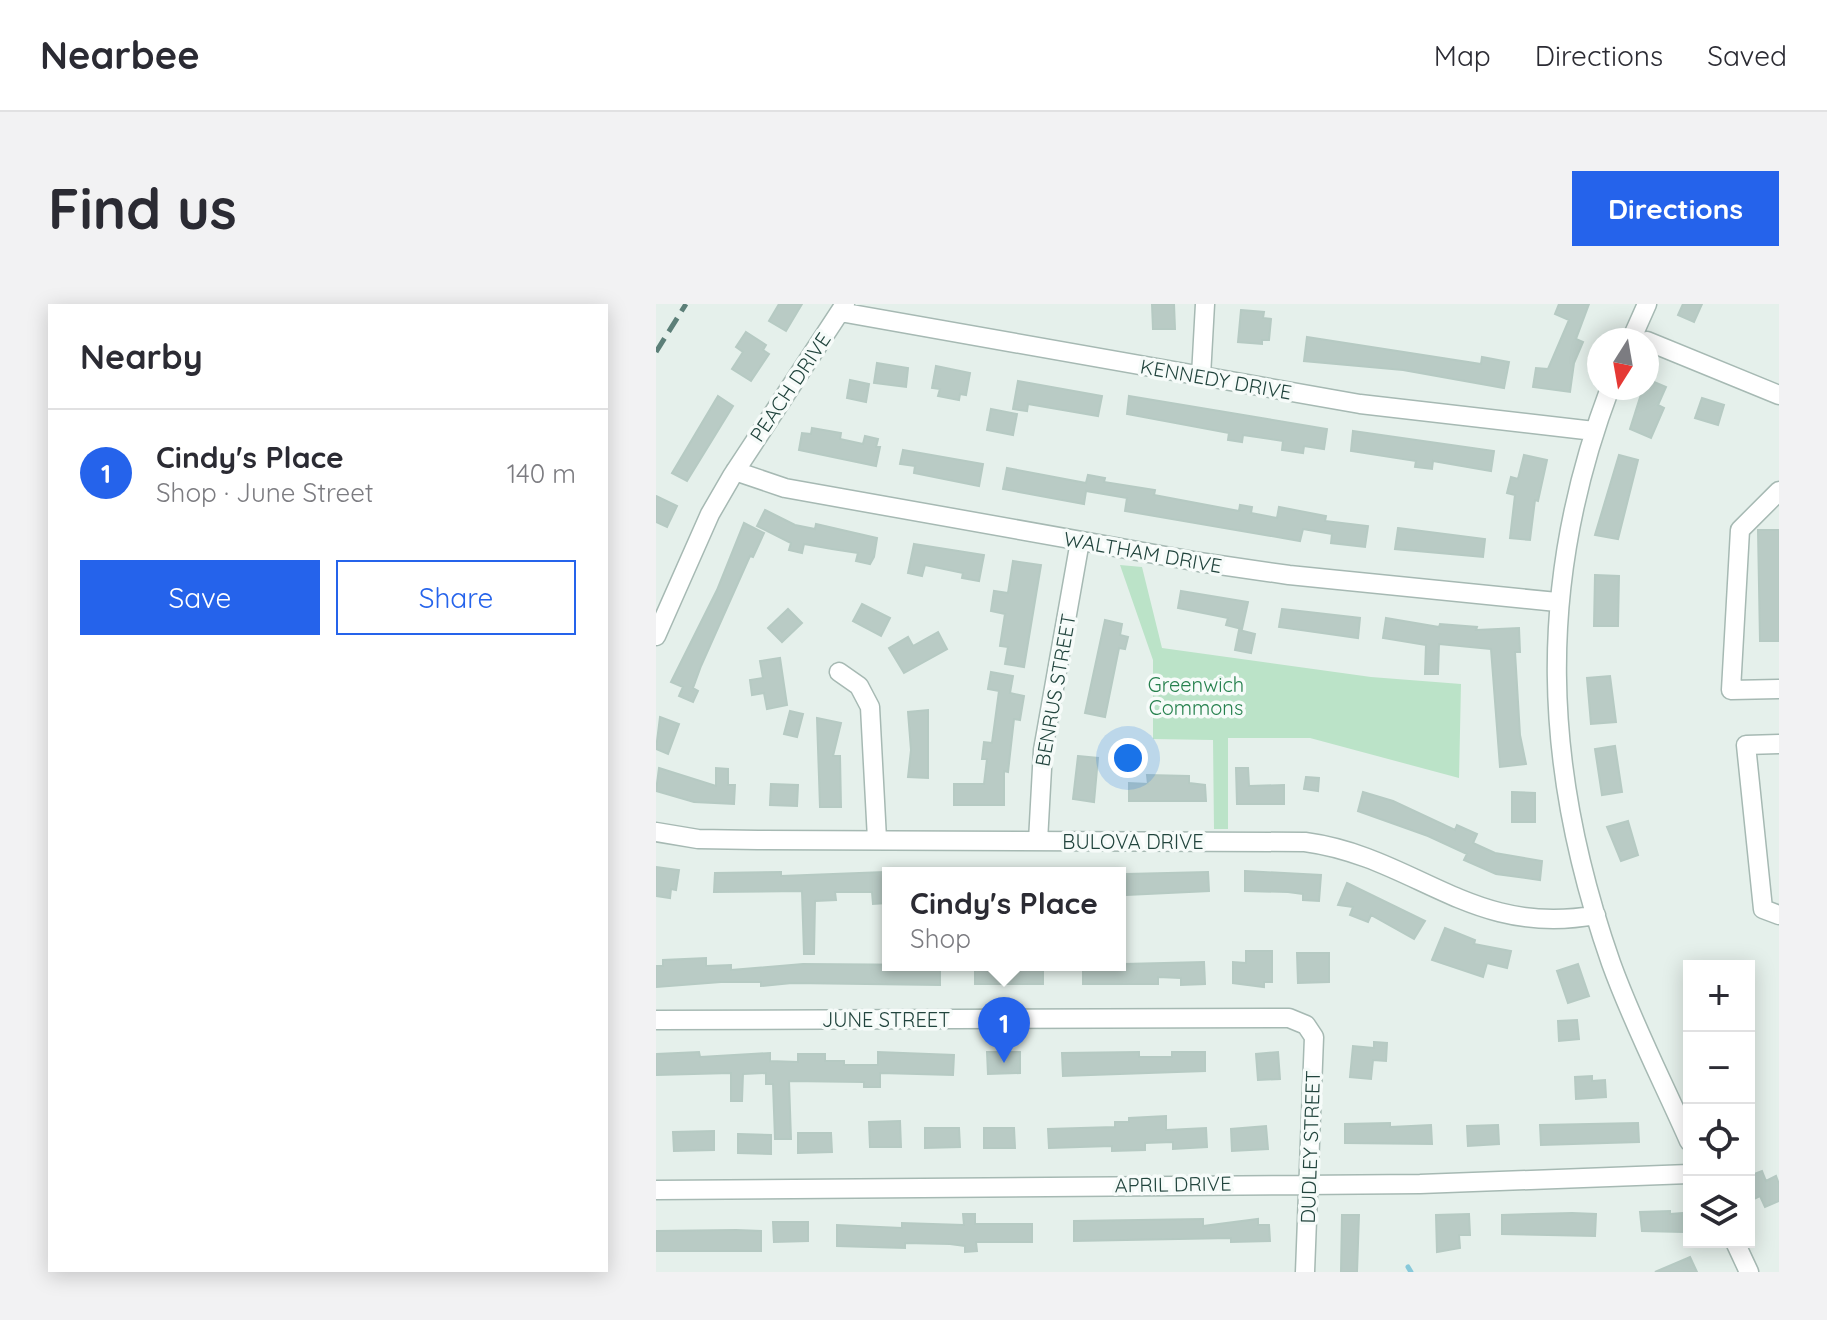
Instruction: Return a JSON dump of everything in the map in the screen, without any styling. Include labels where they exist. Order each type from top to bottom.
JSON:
[{"type":"street","points":[[1201,376],[1205,304]]},
{"type":"street","points":[[1642,328],[1647,304]]},
{"type":"street","name":"KENNEDY DRIVE","points":[[842,308],[1376,406],[1594,431]]},
{"type":"street","name":"PEACH DRIVE","points":[[656,636],[710,514],[842,308]]},
{"type":"street","points":[[1659,347],[1779,395]]},
{"type":"street","points":[[1606,400],[1576,492],[1557,602],[1554,670],[1560,753],[1572,824],[1612,964],[1683,1127]]},
{"type":"street","name":"WALTHAM DRIVE","points":[[735,471],[785,488],[1289,575],[1557,602]]},
{"type":"street","points":[[1779,491],[1740,530],[1731,690],[1779,689]]},
{"type":"street","name":"BENRUS STREET","points":[[1038,841],[1042,760],[1080,541]]},
{"type":"street","points":[[839,672],[859,686],[870,707],[877,839]]},
{"type":"street","points":[[1779,744],[1746,745],[1763,909],[1779,915]]},
{"type":"street","name":"BULOVA DRIVE","points":[[656,832],[698,839],[1268,840],[1323,844],[1376,860],[1447,896],[1493,912],[1555,920],[1596,915]]},
{"type":"street","name":"JUNE STREET","points":[[656,1020],[1289,1018],[1306,1025]]},
{"type":"street","name":"DUDLEY STREET","points":[[1305,1272],[1314,1037],[1306,1025]]},
{"type":"street","name":"APRIL DRIVE","points":[[656,1190],[1551,1182],[1683,1174]]},
{"type":"street","points":[[1738,1248],[1749,1272]]},
{"type":"green space","name":"Greenwich Commons","points":[[1120,565],[1142,567],[1162,648],[1371,677],[1461,684],[1459,778],[1310,738],[1228,738],[1228,829],[1214,829],[1213,740],[1153,739],[1153,660]]},
{"type":"building","points":[[779,304],[802,304],[786,331],[769,321]]},
{"type":"building","points":[[1152,304],[1174,304],[1175,329],[1153,329]]},
{"type":"building","points":[[1559,304],[1589,304],[1576,339],[1583,342],[1574,363],[1570,392],[1533,387],[1536,368],[1548,369],[1569,320],[1555,314]]},
{"type":"building","points":[[1683,304],[1702,304],[1694,322],[1678,315]]},
{"type":"building","points":[[1241,310],[1264,312],[1263,318],[1271,319],[1269,340],[1262,340],[1262,344],[1238,342]]},
{"type":"building","points":[[746,332],[766,345],[763,350],[769,354],[751,381],[732,369],[743,352],[736,347]]},
{"type":"building","points":[[1307,337],[1481,364],[1482,357],[1509,362],[1504,388],[1403,370],[1304,361]]},
{"type":"building","points":[[877,363],[908,368],[906,387],[874,383]]},
{"type":"building","points":[[936,366],[970,373],[966,395],[960,394],[959,400],[938,396],[940,389],[932,388]]},
{"type":"building","points":[[850,380],[869,384],[866,402],[847,398]]},
{"type":"building","points":[[1018,381],[1102,396],[1098,416],[1028,404],[1027,411],[1013,409]]},
{"type":"building","points":[[1659,384],[1666,387],[1658,405],[1664,408],[1651,438],[1630,429],[1639,400],[1659,400]]},
{"type":"building","points":[[718,396],[733,406],[687,481],[672,473]]},
{"type":"building","points":[[1129,396],[1327,429],[1324,449],[1304,446],[1303,453],[1282,450],[1283,441],[1243,435],[1242,442],[1228,440],[1229,433],[1127,414]]},
{"type":"building","points":[[1702,398],[1724,405],[1718,425],[1695,418]]},
{"type":"building","points":[[991,409],[1017,414],[1013,435],[987,430]]},
{"type":"building","points":[[812,428],[841,433],[840,439],[863,444],[865,436],[878,439],[876,447],[880,447],[876,466],[799,450],[802,433],[811,434]]},
{"type":"building","points":[[1353,431],[1494,451],[1491,471],[1433,461],[1432,469],[1415,467],[1416,461],[1351,451]]},
{"type":"building","points":[[903,450],[983,464],[979,486],[914,473],[915,466],[900,464]]},
{"type":"building","points":[[1524,455],[1547,460],[1538,501],[1535,500],[1530,540],[1510,538],[1515,495],[1507,493],[1511,477],[1518,479]]},
{"type":"building","points":[[1619,455],[1638,460],[1618,539],[1595,535]]},
{"type":"building","points":[[1007,468],[1086,483],[1088,475],[1105,478],[1104,482],[1155,490],[1154,495],[1239,511],[1240,505],[1252,507],[1251,513],[1277,518],[1279,507],[1326,516],[1325,521],[1368,526],[1365,547],[1331,543],[1332,534],[1303,529],[1300,541],[1125,511],[1127,498],[1086,491],[1084,504],[1003,489]]},
{"type":"building","points":[[656,496],[677,506],[667,527],[656,522]]},
{"type":"building","points":[[765,510],[795,525],[815,529],[816,524],[877,538],[874,557],[870,564],[856,561],[858,553],[804,544],[802,553],[789,550],[791,543],[757,526]]},
{"type":"building","points":[[744,523],[764,533],[753,557],[750,556],[701,666],[693,688],[698,691],[693,702],[679,696],[683,687],[671,682],[717,590]]},
{"type":"building","points":[[1398,528],[1485,539],[1483,557],[1395,549]]},
{"type":"building","points":[[1758,530],[1779,530],[1779,641],[1760,641]]},
{"type":"building","points":[[914,544],[984,555],[979,581],[962,578],[963,573],[925,565],[922,576],[908,573]]},
{"type":"building","points":[[1013,561],[1041,565],[1024,667],[1005,664],[1008,647],[1000,646],[1005,614],[991,611],[994,591],[1008,593]]},
{"type":"building","points":[[1595,575],[1619,576],[1618,626],[1594,626]]},
{"type":"building","points":[[1181,591],[1248,602],[1242,629],[1226,625],[1228,618],[1178,608]]},
{"type":"building","points":[[862,604],[890,618],[881,636],[853,621]]},
{"type":"building","points":[[788,609],[802,623],[782,642],[768,628]]},
{"type":"building","points":[[1282,609],[1360,618],[1358,638],[1279,627]]},
{"type":"building","points":[[1386,618],[1439,627],[1440,624],[1477,627],[1476,630],[1519,628],[1520,652],[1515,652],[1520,735],[1526,764],[1500,767],[1491,649],[1439,644],[1438,674],[1425,674],[1426,645],[1383,638]]},
{"type":"building","points":[[1105,620],[1122,624],[1120,635],[1128,637],[1125,649],[1119,648],[1105,717],[1085,713]]},
{"type":"building","points":[[1239,630],[1255,634],[1251,653],[1235,650]]},
{"type":"building","points":[[938,632],[947,649],[904,673],[889,648],[908,637],[913,646]]},
{"type":"building","points":[[780,658],[787,705],[767,709],[764,693],[752,695],[750,680],[763,678],[760,661]]},
{"type":"building","points":[[991,672],[1013,676],[1010,693],[1024,696],[1020,720],[1014,719],[1008,772],[1004,771],[1004,805],[954,805],[954,784],[984,784],[987,759],[982,759],[984,742],[992,743],[999,691],[988,689]]},
{"type":"building","points":[[1610,676],[1616,722],[1591,724],[1587,678]]},
{"type":"building","points":[[928,710],[928,778],[908,777],[911,750],[908,712]]},
{"type":"building","points":[[790,711],[803,714],[797,737],[784,734]]},
{"type":"building","points":[[660,717],[679,724],[668,754],[656,749]]},
{"type":"building","points":[[817,718],[841,723],[833,756],[840,756],[841,807],[820,807]]},
{"type":"building","points":[[1615,746],[1622,792],[1602,795],[1595,749]]},
{"type":"building","points":[[1078,756],[1098,758],[1094,802],[1073,799]]},
{"type":"building","points":[[659,768],[716,786],[716,768],[728,769],[728,785],[735,785],[734,804],[694,802],[656,791]]},
{"type":"building","points":[[1236,768],[1248,768],[1249,786],[1284,785],[1284,804],[1237,804]]},
{"type":"building","points":[[1147,775],[1189,776],[1189,783],[1205,785],[1206,801],[1129,801],[1129,783],[1148,784]]},
{"type":"building","points":[[1306,777],[1319,778],[1318,791],[1304,789]]},
{"type":"building","points":[[771,784],[798,785],[797,806],[770,805]]},
{"type":"building","points":[[1363,792],[1393,801],[1455,830],[1457,825],[1477,834],[1473,843],[1495,853],[1542,861],[1540,880],[1496,874],[1464,860],[1467,854],[1428,836],[1358,811]]},
{"type":"building","points":[[1512,792],[1535,793],[1535,822],[1512,822]]},
{"type":"building","points":[[1628,821],[1638,855],[1621,861],[1607,827]]},
{"type":"building","points":[[656,867],[679,870],[676,890],[671,889],[670,898],[656,896]]},
{"type":"building","points":[[1245,871],[1321,875],[1319,901],[1303,900],[1303,894],[1245,891]]},
{"type":"building","points":[[781,872],[781,876],[882,872],[882,903],[873,904],[872,892],[835,892],[836,900],[815,901],[814,954],[804,954],[802,891],[714,892],[715,873]]},
{"type":"building","points":[[1208,872],[1209,891],[1127,895],[1127,874]]},
{"type":"building","points":[[1347,883],[1425,921],[1414,939],[1371,915],[1368,922],[1350,915],[1353,907],[1338,905]]},
{"type":"building","points":[[1445,928],[1475,940],[1474,944],[1511,951],[1507,968],[1487,963],[1483,977],[1432,960]]},
{"type":"building","points":[[1246,951],[1272,951],[1272,982],[1264,982],[1264,987],[1233,983],[1233,962],[1246,963]]},
{"type":"building","points":[[1297,953],[1329,953],[1329,982],[1298,983]]},
{"type":"building","points":[[706,958],[706,966],[731,965],[731,970],[803,964],[882,965],[882,971],[940,971],[940,985],[792,983],[761,986],[761,982],[721,982],[656,987],[656,966],[663,966],[663,960]]},
{"type":"building","points":[[1204,962],[1205,984],[1181,985],[1181,978],[1158,977],[1158,984],[1083,984],[1083,971],[1126,971],[1126,964]]},
{"type":"building","points":[[1578,964],[1589,996],[1568,1003],[1557,971]]},
{"type":"building","points":[[975,971],[1043,971],[1043,984],[975,984]]},
{"type":"building","points":[[1577,1020],[1579,1039],[1559,1041],[1558,1021]]},
{"type":"building","points":[[1374,1042],[1387,1043],[1386,1061],[1373,1060],[1371,1079],[1350,1077],[1353,1046],[1374,1048]]},
{"type":"building","points":[[699,1052],[700,1057],[770,1053],[770,1061],[798,1062],[798,1054],[825,1054],[825,1061],[844,1061],[844,1065],[878,1065],[878,1052],[954,1055],[953,1075],[880,1073],[880,1087],[864,1087],[864,1082],[789,1081],[791,1139],[775,1139],[773,1084],[766,1084],[766,1073],[743,1074],[742,1101],[731,1101],[731,1073],[656,1075],[656,1054]]},
{"type":"building","points":[[987,1052],[1020,1052],[1020,1073],[988,1074]]},
{"type":"building","points":[[1139,1052],[1139,1057],[1172,1057],[1172,1052],[1205,1052],[1205,1071],[1063,1076],[1062,1053]]},
{"type":"building","points":[[1278,1052],[1280,1079],[1258,1080],[1256,1054]]},
{"type":"building","points":[[1592,1076],[1592,1081],[1605,1080],[1606,1097],[1576,1099],[1575,1077]]},
{"type":"building","points":[[1166,1116],[1166,1130],[1206,1128],[1207,1147],[1173,1149],[1173,1142],[1145,1143],[1145,1150],[1112,1151],[1112,1146],[1049,1148],[1048,1129],[1115,1127],[1115,1122],[1129,1122],[1129,1118]]},
{"type":"building","points":[[900,1121],[901,1147],[870,1147],[869,1122]]},
{"type":"building","points":[[1390,1123],[1390,1127],[1431,1125],[1432,1144],[1345,1143],[1345,1124]]},
{"type":"building","points":[[1638,1123],[1639,1142],[1541,1145],[1540,1125]]},
{"type":"building","points":[[1498,1125],[1499,1144],[1468,1146],[1467,1126]]},
{"type":"building","points":[[1266,1126],[1268,1149],[1232,1151],[1231,1129]]},
{"type":"building","points":[[925,1128],[959,1128],[960,1147],[925,1148]]},
{"type":"building","points":[[984,1128],[1014,1128],[1015,1148],[984,1148]]},
{"type":"building","points":[[714,1131],[714,1150],[674,1151],[673,1132]]},
{"type":"building","points":[[798,1133],[831,1133],[832,1152],[798,1153]]},
{"type":"building","points":[[738,1134],[771,1135],[771,1154],[738,1153]]},
{"type":"building","points":[[1762,1171],[1766,1181],[1776,1176],[1779,1201],[1765,1207],[1760,1196],[1755,1198],[1755,1174]]},
{"type":"building","points":[[1640,1212],[1682,1213],[1683,1232],[1642,1231]]},
{"type":"building","points":[[963,1214],[975,1214],[975,1224],[1032,1224],[1032,1242],[976,1242],[977,1251],[965,1252],[965,1246],[950,1244],[905,1243],[905,1248],[837,1246],[837,1225],[902,1228],[902,1223],[964,1225]]},
{"type":"building","points":[[1469,1214],[1470,1235],[1459,1235],[1460,1248],[1437,1252],[1436,1215]]},
{"type":"building","points":[[1596,1214],[1595,1236],[1502,1234],[1502,1215]]},
{"type":"building","points":[[1342,1215],[1359,1215],[1357,1272],[1341,1272]]},
{"type":"building","points":[[1203,1219],[1203,1226],[1258,1219],[1258,1225],[1269,1225],[1270,1241],[1231,1242],[1231,1238],[1074,1241],[1074,1221]]},
{"type":"building","points":[[773,1222],[808,1222],[808,1241],[774,1242]]},
{"type":"building","points":[[656,1231],[761,1231],[761,1251],[656,1251]]},
{"type":"building","points":[[1690,1257],[1697,1272],[1655,1272]]},
{"type":"waterway","points":[[1408,1267],[1411,1272]]},
{"type":"railway","points":[[656,352],[686,304]]},
{"type":"place","name":"Cindy's Place","points":[[1004,1063]]}]
